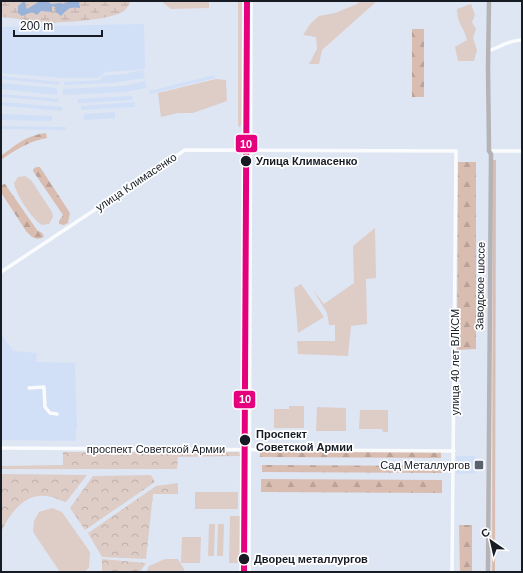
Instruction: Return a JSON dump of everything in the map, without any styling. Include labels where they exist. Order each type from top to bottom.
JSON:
[{"type":"main road","name":"Заводское шоссе","points":[[488,572],[491,154],[489,151],[489,1]]},
{"type":"street","points":[[249,572],[251,1]]},
{"type":"street","points":[[488,52],[512,40],[522,40]]},
{"type":"street","name":"улица Климасенко","points":[[1,272],[185,150],[250,149],[456,151]]},
{"type":"street","name":"улица 40 лет ВЛКСМ","points":[[452,572],[456,151]]},
{"type":"street","points":[[489,151],[522,151]]},
{"type":"street","points":[[29,388],[44,387],[44,407],[50,413],[57,414]]},
{"type":"street","name":"проспект Советской Армии","points":[[1,448],[454,451]]},
{"type":"shaded area","points":[[144,24],[145,69],[106,72],[97,78],[65,78],[1,73],[1,27]]},
{"type":"shaded area","points":[[143,70],[145,78],[112,83],[64,85],[64,82],[101,80],[101,76],[128,74]]},
{"type":"shaded area","points":[[214,75],[215,78],[150,94],[149,91]]},
{"type":"shaded area","points":[[1,76],[59,82],[59,85],[1,79]]},
{"type":"shaded area","points":[[145,81],[146,88],[126,92],[63,95],[63,89],[124,86]]},
{"type":"shaded area","points":[[1,83],[57,88],[57,95],[1,89]]},
{"type":"shaded area","points":[[1,94],[59,99],[59,102],[2,97]]},
{"type":"shaded area","points":[[132,96],[132,100],[78,103],[78,99]]},
{"type":"shaded area","points":[[1,102],[62,107],[62,111],[5,106],[1,105]]},
{"type":"shaded area","points":[[135,102],[135,107],[81,110],[81,106]]},
{"type":"shaded area","points":[[115,112],[115,118],[84,120],[84,114]]},
{"type":"shaded area","points":[[1,114],[52,116],[52,121],[1,120]]},
{"type":"shaded area","points":[[1,126],[66,127],[66,130],[1,129]]},
{"type":"shaded area","points":[[1,334],[13,351],[37,353],[36,362],[75,363],[76,441],[1,440]]},
{"type":"shaded area","points":[[456,456],[475,456],[475,473],[456,474]]},
{"type":"green space","points":[[1,1],[131,1],[124,11],[108,17],[71,22],[36,22],[1,17]]},
{"type":"green space","points":[[161,1],[209,1],[209,8],[171,9]]},
{"type":"green space","points":[[238,1],[242,1],[240,128],[238,125]]},
{"type":"green space","points":[[360,1],[377,1],[322,50],[319,64],[309,64],[317,49],[316,37],[303,35],[311,23],[319,16],[335,13],[357,4]]},
{"type":"green space","points":[[471,4],[475,15],[472,22],[476,29],[473,38],[477,50],[474,61],[458,61],[455,47],[467,40],[459,22],[457,9]]},
{"type":"green space","points":[[412,29],[424,29],[424,97],[412,97]]},
{"type":"green space","points":[[216,79],[226,80],[227,101],[193,113],[178,113],[161,117],[158,93]]},
{"type":"green space","points":[[46,133],[47,138],[22,146],[1,160],[1,156],[22,141],[32,136]]},
{"type":"green space","points":[[493,160],[496,160],[495,572],[492,572]]},
{"type":"green space","points":[[458,162],[476,162],[476,349],[457,350]]},
{"type":"green space","points":[[40,167],[70,213],[68,223],[64,225],[59,224],[59,221],[63,215],[33,171],[34,168]]},
{"type":"green space","points":[[25,176],[31,180],[52,212],[53,217],[49,224],[42,225],[38,222],[29,212],[15,188],[14,183],[18,177]]},
{"type":"green space","points":[[5,184],[37,230],[42,233],[44,236],[42,238],[37,239],[32,237],[26,231],[2,194],[1,185]]},
{"type":"green space","points":[[375,228],[376,278],[366,279],[367,324],[351,326],[348,356],[298,354],[297,341],[335,341],[335,325],[329,325],[327,313],[313,290],[324,304],[354,283],[353,246]]},
{"type":"green space","points":[[301,284],[324,317],[298,333],[294,288]]},
{"type":"green space","points":[[289,406],[304,406],[304,428],[274,428],[274,409],[289,409]]},
{"type":"green space","points":[[317,407],[346,408],[346,431],[316,431]]},
{"type":"green space","points":[[360,410],[388,410],[388,432],[383,432],[382,429],[359,429]]},
{"type":"green space","points":[[260,450],[441,451],[441,458],[260,457]]},
{"type":"green space","points":[[63,452],[239,452],[240,456],[178,457],[177,469],[1,469],[1,466],[63,465]]},
{"type":"green space","points":[[262,465],[443,466],[443,473],[262,472]]},
{"type":"green space","points":[[1,474],[87,475],[66,502],[53,497],[42,496],[35,497],[21,504],[10,516],[2,530]]},
{"type":"green space","points":[[151,475],[155,482],[85,530],[70,508],[93,476]]},
{"type":"green space","points":[[261,479],[442,480],[442,493],[261,492]]},
{"type":"green space","points":[[178,483],[178,494],[153,494],[146,559],[102,557],[88,533],[156,486]]},
{"type":"green space","points":[[195,492],[238,492],[238,509],[195,509]]},
{"type":"green space","points":[[52,508],[62,512],[90,552],[89,568],[84,572],[60,572],[33,532],[34,521],[39,512]]},
{"type":"green space","points":[[230,516],[240,516],[240,563],[229,563]]},
{"type":"green space","points":[[209,524],[215,524],[214,556],[208,556]]},
{"type":"green space","points":[[218,524],[224,524],[223,556],[217,556]]},
{"type":"green space","points":[[459,525],[472,525],[472,572],[460,572]]},
{"type":"green space","points":[[182,537],[201,537],[200,563],[181,563]]},
{"type":"green space","points":[[102,559],[146,563],[140,572],[102,572]]},
{"type":"green space","points":[[165,559],[178,559],[184,569],[184,572],[146,572],[149,566]]},
{"type":"water","points":[[24,1],[27,9],[40,1],[48,1],[51,4],[64,4],[69,1],[79,1],[80,8],[74,7],[69,9],[61,16],[56,12],[55,7],[52,6],[52,12],[41,11],[37,15],[32,12],[22,16],[18,13],[18,6]]},
{"type":"transit line","name":"10","points":[[244,572],[247,1]]},
{"type":"place","name":"Улица Климасенко","points":[[246,161]]},
{"type":"place","name":"Проспект Советской Армии","points":[[245,440]]},
{"type":"place","name":"Сад Металлургов","points":[[479,465]]},
{"type":"place","name":"Дворец металлургов","points":[[244,559]]}]
